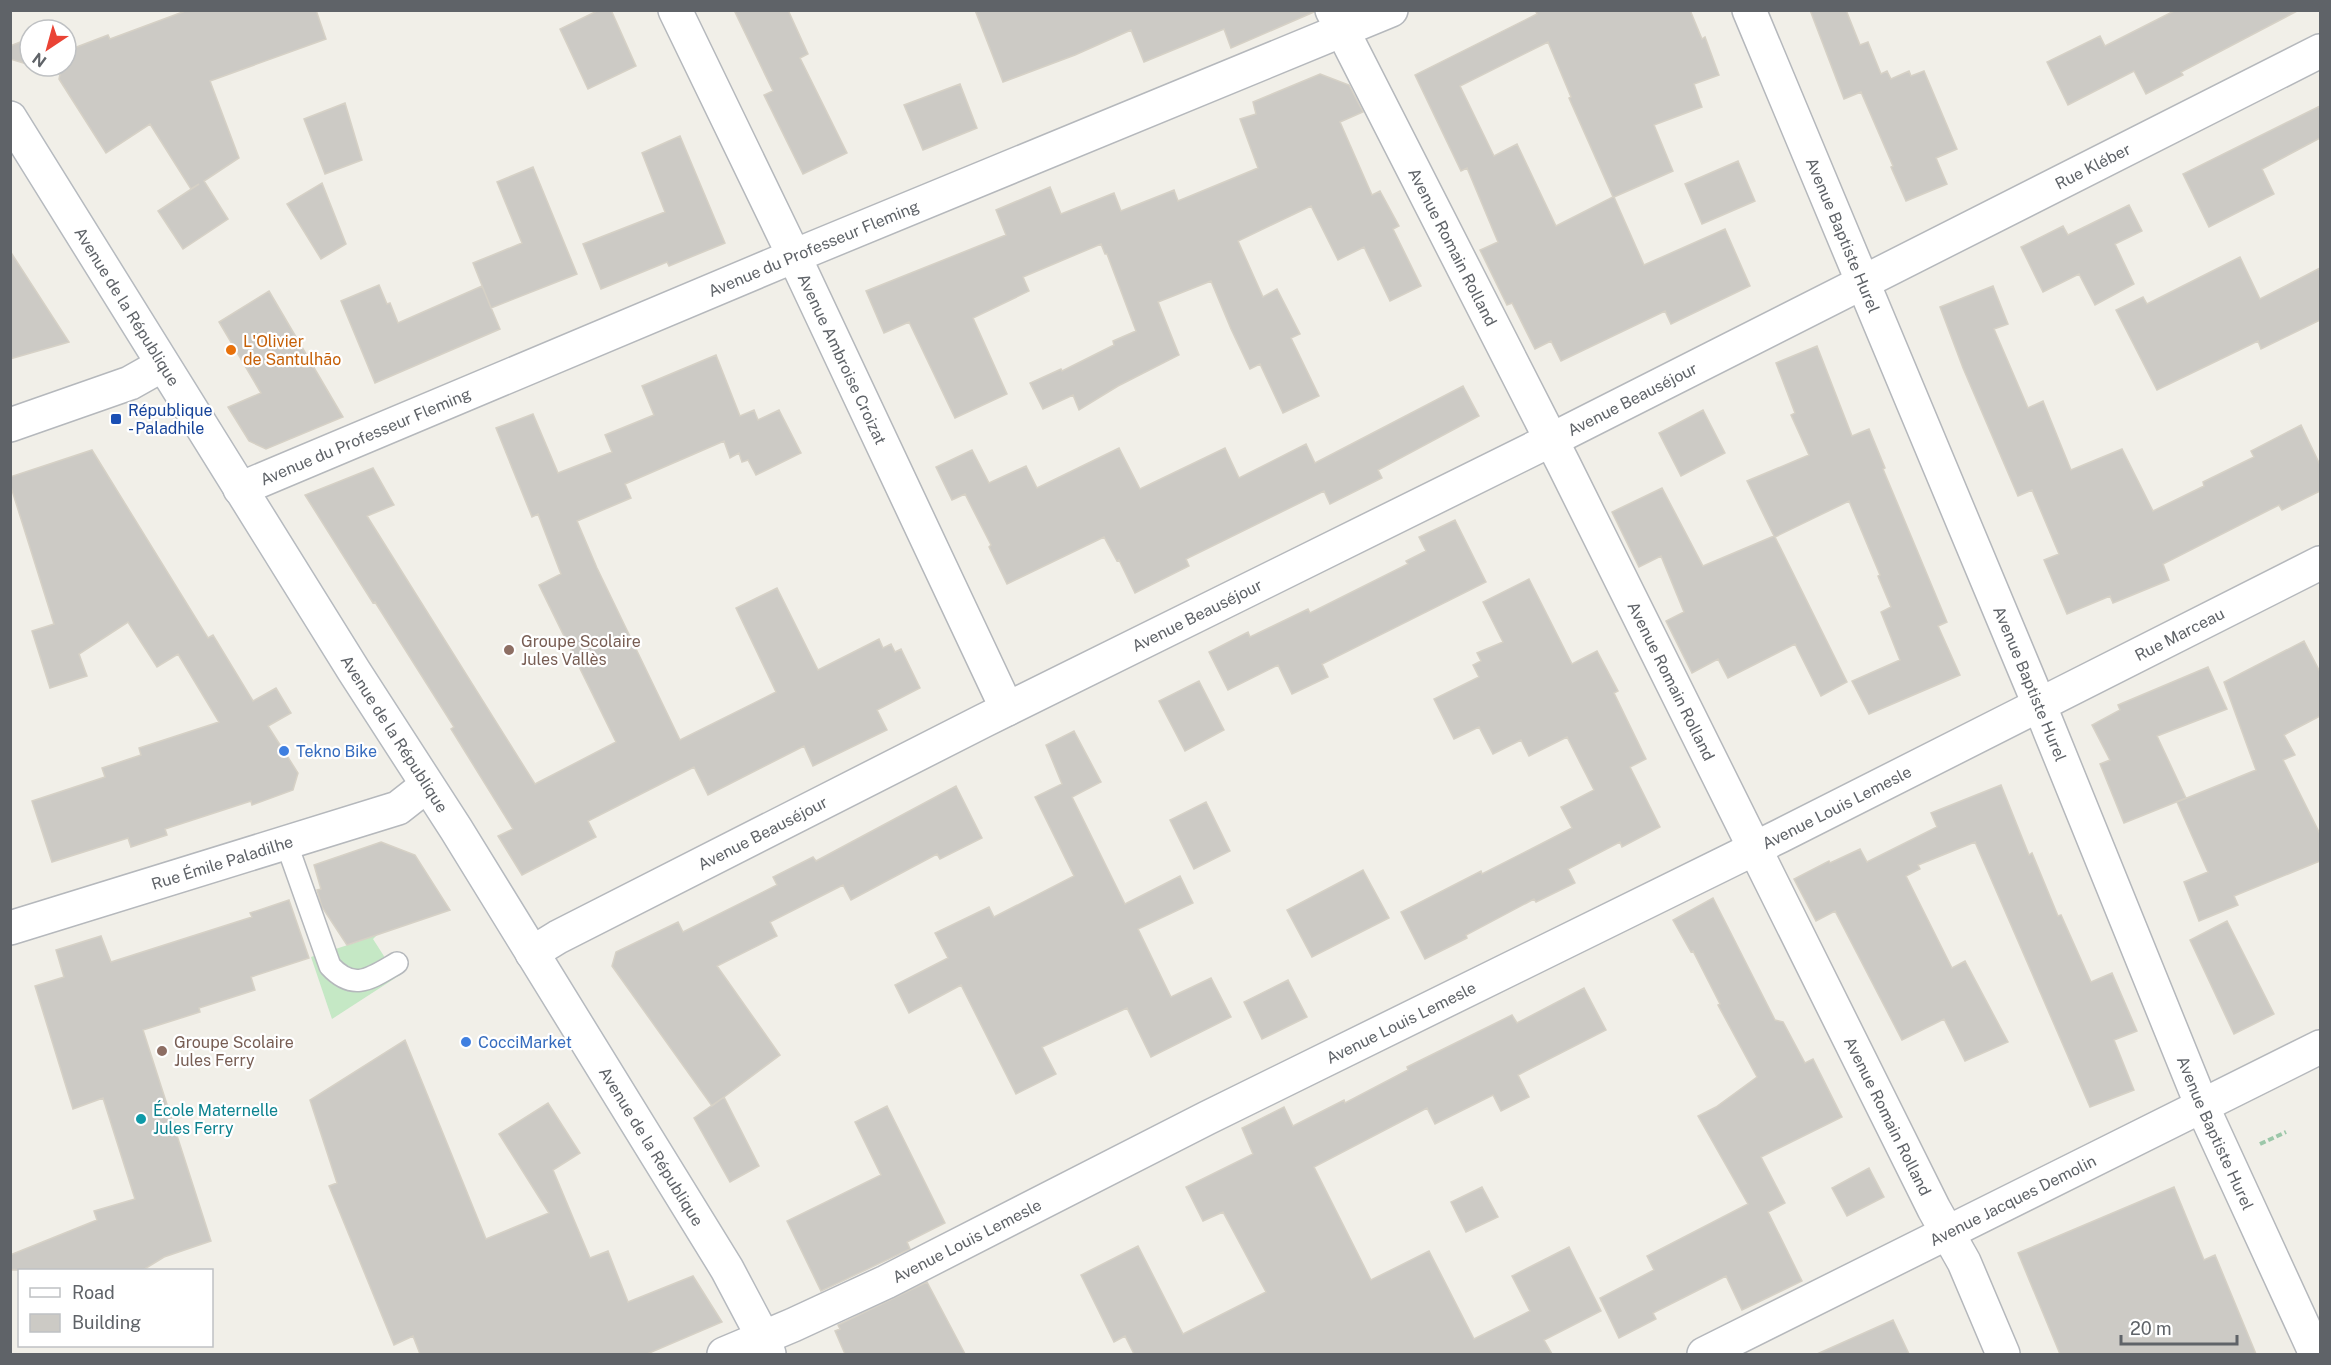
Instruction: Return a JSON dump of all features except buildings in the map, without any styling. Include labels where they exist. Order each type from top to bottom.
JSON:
[{"type":"street","name":"Avenue Ambroise Croizat","points":[[675,10],[794,256],[1007,709]]},
{"type":"street","name":"Avenue du Professeur Fleming","points":[[240,489],[794,256],[1338,21],[1391,10]]},
{"type":"street","name":"Avenue Baptiste Hurel","points":[[1749,10],[2039,704],[2202,1106],[2316,1354]]},
{"type":"street","name":"Avenue Romain Rolland","points":[[1338,21],[1929,1198],[1964,1262],[2003,1354]]},
{"type":"street","name":"Rue Kléber","points":[[1863,281],[2320,51]]},
{"type":"street","name":"Avenue de la République","points":[[10,118],[426,786],[456,829],[727,1269],[766,1346]]},
{"type":"street","name":"Avenue Beauséjour","points":[[532,953],[558,937],[1007,709],[1550,440],[1863,281]]},
{"type":"street","points":[[10,425],[130,383],[162,365]]},
{"type":"street","name":"Rue Marceau","points":[[2039,704],[2320,563]]},
{"type":"street","name":"Avenue Louis Lemesle","points":[[724,1354],[766,1346],[1207,1118],[1754,849],[2039,704]]},
{"type":"street","name":"Rue Émile Paladilhe","points":[[10,927],[398,808],[426,786]]},
{"type":"street","name":"Avenue Jacques Demolin","points":[[1704,1354],[2320,1047]]},
{"type":"lane","points":[[286,842],[330,966],[340,976],[359,981],[370,979],[397,963]]},
{"type":"green space","points":[[372,926],[378,934],[373,939],[389,964],[397,963],[403,973],[332,1019],[311,957],[360,941]]},
{"type":"place","name":"L'Olivier de Santulhão","points":[[231,350]]},
{"type":"place","name":"République - Paladhile","points":[[116,419]]},
{"type":"place","name":"Groupe Scolaire Jules Vallès","points":[[509,650]]},
{"type":"place","name":"Tekno Bike","points":[[284,751]]},
{"type":"place","name":"CocciMarket","points":[[466,1042]]},
{"type":"place","name":"Groupe Scolaire Jules Ferry","points":[[162,1051]]},
{"type":"place","name":"École Maternelle Jules Ferry","points":[[141,1119]]}]
